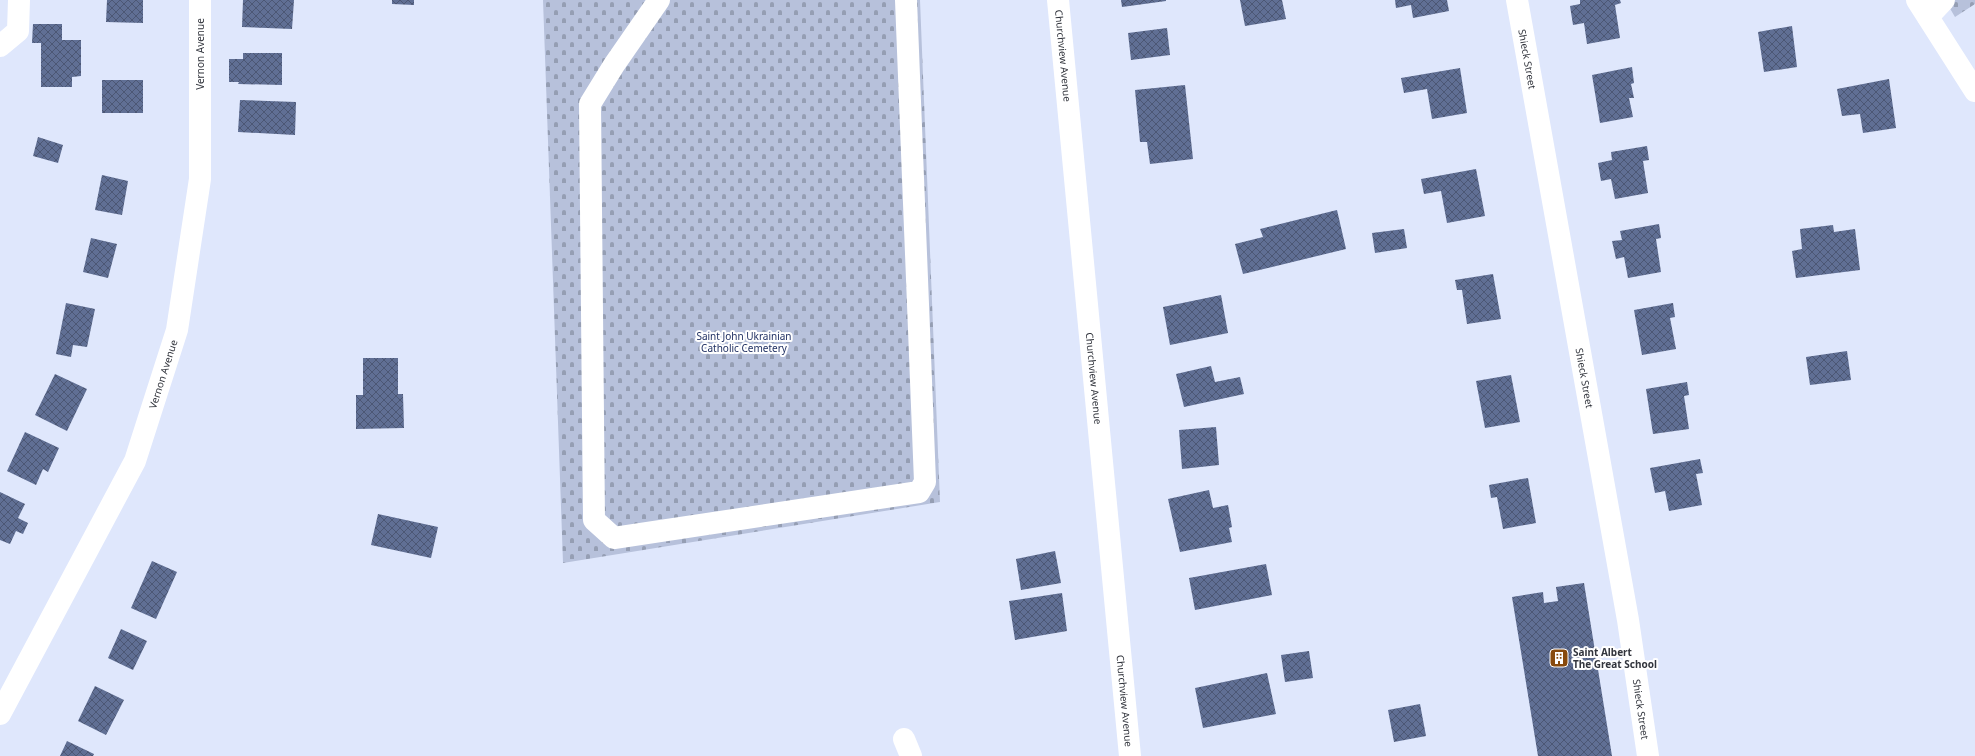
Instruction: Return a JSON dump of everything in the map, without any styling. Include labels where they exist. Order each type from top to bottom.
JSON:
[{"type":"street","points":[[0,46],[18,31],[18,0]]},
{"type":"street","name":"Vernon Avenue","points":[[0,714],[135,461],[177,330],[200,179],[200,0]]},
{"type":"street","points":[[659,0],[614,65],[590,104],[594,520],[614,538],[919,492],[925,482],[906,0]]},
{"type":"street","name":"Churchview Avenue","points":[[1058,0],[1130,756]]},
{"type":"street","name":"Shieck Street","points":[[1517,0],[1628,620],[1648,756]]},
{"type":"street","points":[[1944,0],[1923,9],[1975,91]]},
{"type":"green space","name":"Saint John Ukrainian Catholic Cemetery","points":[[543,0],[920,0],[940,502],[563,563]]},
{"type":"green space","points":[[1945,0],[1975,0],[1975,4],[1955,17]]},
{"type":"building","points":[[107,0],[143,0],[143,23],[106,22]]},
{"type":"building","points":[[243,0],[294,0],[292,29],[242,27]]},
{"type":"building","points":[[392,0],[414,0],[414,5],[392,4]]},
{"type":"building","points":[[1121,0],[1166,0],[1166,1],[1122,7]]},
{"type":"building","points":[[1240,0],[1282,0],[1286,19],[1245,26]]},
{"type":"building","points":[[1395,0],[1447,0],[1449,11],[1413,18],[1411,5],[1396,8]]},
{"type":"building","points":[[1580,0],[1620,0],[1621,3],[1615,5],[1620,38],[1587,44],[1584,23],[1573,25],[1570,6],[1580,4]]},
{"type":"building","points":[[33,24],[62,24],[62,40],[81,40],[81,76],[72,77],[72,87],[41,87],[41,43],[32,43]]},
{"type":"building","points":[[1792,26],[1797,67],[1764,72],[1758,32]]},
{"type":"building","points":[[1167,28],[1170,55],[1131,60],[1128,33]]},
{"type":"building","points":[[243,53],[282,53],[282,85],[238,84],[239,82],[229,82],[229,59],[243,59]]},
{"type":"building","points":[[1632,67],[1634,83],[1631,84],[1634,98],[1629,98],[1633,117],[1600,123],[1592,75]]},
{"type":"building","points":[[1460,68],[1467,113],[1432,119],[1427,89],[1404,93],[1401,78]]},
{"type":"building","points":[[1889,79],[1896,128],[1863,133],[1860,114],[1842,116],[1837,89]]},
{"type":"building","points":[[102,80],[143,80],[143,113],[102,113]]},
{"type":"building","points":[[1185,85],[1193,159],[1150,164],[1147,142],[1140,142],[1135,90]]},
{"type":"building","points":[[240,100],[296,102],[295,135],[238,132]]},
{"type":"building","points":[[38,137],[63,145],[58,163],[33,156]]},
{"type":"building","points":[[1647,146],[1649,160],[1643,161],[1648,193],[1615,199],[1611,179],[1601,181],[1598,163],[1612,160],[1611,152]]},
{"type":"building","points":[[1476,169],[1485,216],[1447,223],[1441,191],[1424,194],[1421,179]]},
{"type":"building","points":[[102,175],[128,181],[122,215],[95,210]]},
{"type":"building","points":[[1337,210],[1346,249],[1243,274],[1235,244],[1263,237],[1260,229]]},
{"type":"building","points":[[1659,224],[1661,238],[1656,239],[1661,272],[1628,278],[1624,257],[1616,259],[1612,241],[1622,240],[1620,231]]},
{"type":"building","points":[[1833,225],[1834,232],[1855,229],[1860,270],[1796,278],[1792,251],[1802,249],[1800,229]]},
{"type":"building","points":[[1404,229],[1407,248],[1375,253],[1372,233]]},
{"type":"building","points":[[91,238],[117,244],[108,278],[83,272]]},
{"type":"building","points":[[1493,274],[1501,319],[1467,324],[1462,290],[1457,290],[1455,280]]},
{"type":"building","points":[[1221,295],[1228,333],[1170,345],[1163,307]]},
{"type":"building","points":[[66,303],[95,309],[87,347],[73,345],[71,357],[56,354]]},
{"type":"building","points":[[1673,303],[1675,317],[1670,318],[1676,349],[1642,355],[1634,310]]},
{"type":"building","points":[[1847,351],[1851,380],[1810,385],[1806,357]]},
{"type":"building","points":[[363,358],[398,358],[398,394],[403,394],[404,428],[356,429],[356,395],[363,395]]},
{"type":"building","points":[[1211,366],[1215,382],[1240,377],[1244,394],[1184,407],[1176,374]]},
{"type":"building","points":[[55,374],[87,389],[67,431],[35,415]]},
{"type":"building","points":[[1511,375],[1520,422],[1485,428],[1476,381]]},
{"type":"building","points":[[1687,382],[1689,395],[1684,396],[1689,429],[1653,434],[1646,389]]},
{"type":"building","points":[[1216,427],[1219,465],[1182,469],[1179,430]]},
{"type":"building","points":[[25,432],[59,448],[48,472],[43,469],[36,485],[7,471]]},
{"type":"building","points":[[1700,459],[1703,473],[1696,474],[1702,505],[1669,511],[1665,491],[1655,493],[1650,468]]},
{"type":"building","points":[[1528,478],[1536,523],[1503,529],[1497,497],[1491,498],[1489,485]]},
{"type":"building","points":[[1209,490],[1213,508],[1228,505],[1232,527],[1229,528],[1232,542],[1180,552],[1168,499]]},
{"type":"building","points":[[0,492],[25,504],[18,518],[28,523],[23,534],[16,531],[10,544],[0,540]]},
{"type":"building","points":[[378,514],[438,527],[431,558],[371,545]]},
{"type":"building","points":[[1055,551],[1061,583],[1021,590],[1016,559]]},
{"type":"building","points":[[152,561],[177,572],[156,619],[131,608]]},
{"type":"building","points":[[1266,564],[1272,595],[1195,610],[1189,578]]},
{"type":"building","name":"Saint Albert The Great School","points":[[1584,583],[1612,756],[1538,756],[1512,597],[1543,592],[1544,603],[1558,601],[1556,587]]},
{"type":"building","points":[[1062,593],[1067,631],[1015,640],[1009,601]]},
{"type":"building","points":[[121,629],[147,641],[133,670],[108,658]]},
{"type":"building","points":[[1309,651],[1313,678],[1285,682],[1281,655]]},
{"type":"building","points":[[1267,673],[1276,714],[1203,728],[1195,688]]},
{"type":"building","points":[[95,686],[124,700],[106,735],[78,721]]},
{"type":"building","points":[[1420,704],[1426,736],[1394,742],[1388,710]]},
{"type":"building","points":[[67,741],[94,754],[93,756],[60,756]]},
{"type":"place","name":"Saint Albert The Great School","points":[[1559,658]]}]
